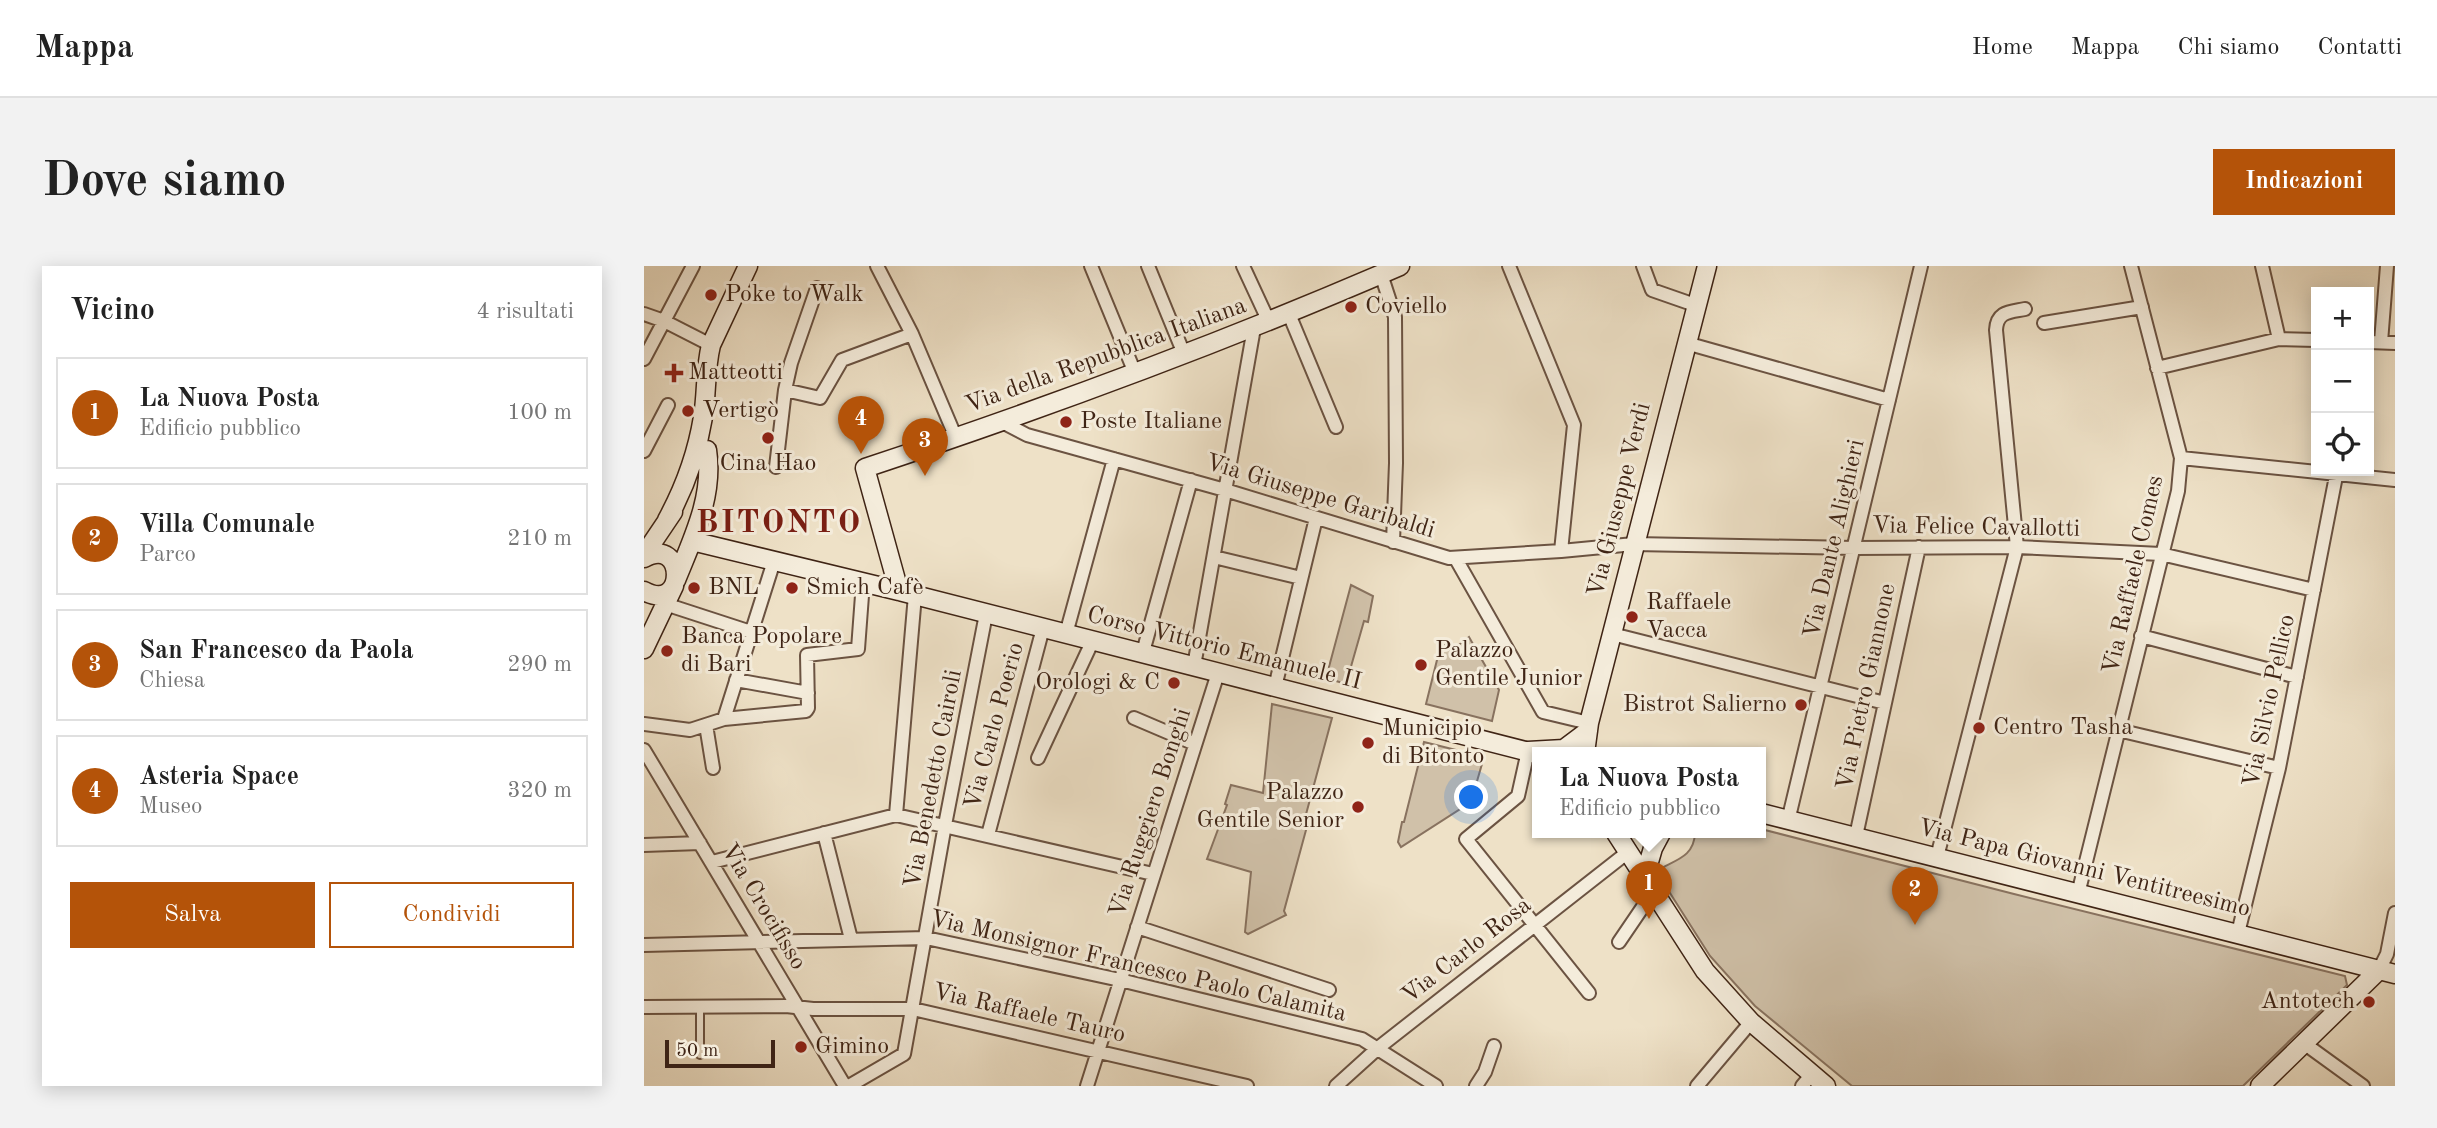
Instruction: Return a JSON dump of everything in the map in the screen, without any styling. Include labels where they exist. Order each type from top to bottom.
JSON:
[{"type":"street","points":[[644,359],[693,266]]},
{"type":"street","points":[[664,527],[695,456],[704,415],[711,345],[748,266]]},
{"type":"street","points":[[877,266],[912,334],[956,438]]},
{"type":"street","points":[[1091,266],[1135,373]]},
{"type":"street","points":[[1148,266],[1184,354]]},
{"type":"street","points":[[1194,666],[1226,490],[1262,325],[1243,266]]},
{"type":"street","name":"Via della Repubblica Italiana","points":[[907,593],[865,468],[1135,373],[1262,325],[1400,266]]},
{"type":"street","points":[[1509,266],[1574,425],[1561,551]]},
{"type":"street","points":[[1643,266],[1653,290],[1695,305]]},
{"type":"street","name":"Via Giuseppe Verdi","points":[[1586,738],[1707,266]]},
{"type":"street","name":"Via Dante Alighieri","points":[[1788,821],[1921,266]]},
{"type":"street","name":"Via Raffaele Comes","points":[[2078,894],[2178,491],[2181,458],[2131,266]]},
{"type":"street","points":[[2262,266],[2279,339]]},
{"type":"street","points":[[2387,266],[2375,342],[2395,343]]},
{"type":"street","points":[[1381,274],[1395,317],[1396,463],[1393,542]]},
{"type":"street","points":[[776,467],[791,363],[817,288]]},
{"type":"street","points":[[2044,323],[2142,307]]},
{"type":"street","points":[[1937,857],[2017,547],[1996,330],[1999,317],[2003,313],[2025,309]]},
{"type":"street","points":[[644,314],[711,345]]},
{"type":"street","points":[[1289,314],[1336,427]]},
{"type":"street","points":[[785,390],[820,398],[842,360],[912,334]]},
{"type":"street","points":[[2157,368],[2279,339],[2311,340]]},
{"type":"street","points":[[1686,343],[1889,400]]},
{"type":"street","points":[[644,451],[668,405]]},
{"type":"street","points":[[644,649],[675,583],[705,502],[710,470],[704,415]]},
{"type":"street","name":"Via Giuseppe Garibaldi","points":[[1002,422],[1027,435],[1226,490],[1456,559],[1634,544]]},
{"type":"street","points":[[2181,458],[2311,470]]},
{"type":"street","points":[[1066,634],[1114,459]]},
{"type":"street","points":[[644,557],[699,480],[710,470]]},
{"type":"street","name":"Via Silvio Pellico","points":[[2238,933],[2279,768],[2336,476]]},
{"type":"street","points":[[2362,476],[2395,480]]},
{"type":"street","points":[[1143,653],[1191,480]]},
{"type":"street","points":[[1275,687],[1316,518]]},
{"type":"street","name":"Corso Vittorio Emanuele II","points":[[692,541],[1532,752]]},
{"type":"street","name":"Via Felice Cavallotti","points":[[1634,544],[1855,548],[2017,547],[2161,554],[2314,590]]},
{"type":"street","name":"Via Pietro Giannone","points":[[1856,836],[1919,547]]},
{"type":"street","points":[[644,557],[656,554],[668,557],[676,567],[675,583],[669,591],[657,595],[644,591]]},
{"type":"street","points":[[1213,557],[1301,579]]},
{"type":"street","points":[[1456,559],[1543,712],[1586,738]]},
{"type":"street","points":[[724,719],[774,561]]},
{"type":"street","points":[[644,724],[685,730],[724,719],[806,711],[807,655],[858,649],[863,582]]},
{"type":"street","points":[[897,815],[907,593]]},
{"type":"street","points":[[665,604],[751,632]]},
{"type":"street","name":"Via Benedetto Cairoli","points":[[847,1086],[904,1054],[944,825],[986,614]]},
{"type":"street","name":"Via Carlo Poerio","points":[[988,835],[1043,628]]},
{"type":"street","points":[[1612,634],[1885,703]]},
{"type":"street","points":[[2141,636],[2297,677]]},
{"type":"street","points":[[1038,758],[1093,640]]},
{"type":"street","name":"Via Ruggiero Bonghi","points":[[1087,1086],[1218,673]]},
{"type":"street","points":[[736,680],[808,693]]},
{"type":"street","points":[[1134,718],[1195,744]]},
{"type":"street","points":[[706,725],[713,768]]},
{"type":"street","points":[[2118,730],[2279,768]]},
{"type":"street","name":"Corso Vittorio Emanuele II","points":[[1568,747],[1586,738]]},
{"type":"street","name":"Via Crocifisso","points":[[644,750],[847,1086]]},
{"type":"street","points":[[1532,752],[1518,796],[1466,839],[1589,993]]},
{"type":"street","name":"Via Papa Giovanni Ventitreesimo","points":[[1766,814],[2387,972]]},
{"type":"street","points":[[712,862],[897,815],[1153,874]]},
{"type":"street","points":[[824,834],[851,939]]},
{"type":"street","points":[[1619,838],[1704,971],[1807,1080],[1826,1086]]},
{"type":"street","points":[[1628,852],[1647,838]]},
{"type":"street","points":[[1619,942],[1648,885],[1653,848],[1658,838]]},
{"type":"street","points":[[644,845],[700,843]]},
{"type":"street","name":"Via Carlo Rosa","points":[[1336,1086],[1378,1048],[1628,852]]},
{"type":"street","points":[[2260,1086],[2387,972],[2395,913]]},
{"type":"street","points":[[1137,926],[1329,989]]},
{"type":"street","name":"Via Monsignor Francesco Paolo Calamita","points":[[644,945],[926,938],[1120,981],[1362,1040],[1436,1086]]},
{"type":"street","name":"Via Raffaele Tauro","points":[[644,1007],[913,1009],[1247,1086]]},
{"type":"street","points":[[1697,1086],[1751,1022]]},
{"type":"street","points":[[2305,1044],[2363,1086]]},
{"type":"street","points":[[1476,1086],[1485,1072],[1494,1046]]},
{"type":"lane","points":[[700,1007],[700,1055]]},
{"type":"shaded area","points":[[1351,585],[1373,596],[1368,622],[1364,621],[1346,684],[1326,678]]},
{"type":"shaded area","points":[[1469,637],[1499,690],[1492,721],[1426,704],[1440,648],[1443,644],[1451,651]]},
{"type":"shaded area","points":[[1272,704],[1332,718],[1305,818],[1309,819],[1284,911],[1286,915],[1248,934],[1245,932],[1251,872],[1207,859],[1227,805],[1225,804],[1231,785],[1263,793]]},
{"type":"shaded area","points":[[1424,742],[1484,757],[1471,802],[1401,847],[1398,842],[1402,822]]},
{"type":"shaded area","points":[[1766,830],[2345,976],[2347,985],[2243,1086],[1852,1086],[1755,1006],[1710,956],[1656,871],[1687,853],[1694,838],[1766,838]]},
{"type":"place","name":"Poke to Walk","points":[[711,295]]},
{"type":"place","name":"Coviello","points":[[1351,307]]},
{"type":"place","name":"Matteotti","points":[[674,373]]},
{"type":"place","name":"Vertigò","points":[[688,411]]},
{"type":"place","name":"Poste Italiane","points":[[1066,422]]},
{"type":"place","name":"Cina Hao","points":[[768,438]]},
{"type":"place","name":"Asteria Space","points":[[861,454]]},
{"type":"place","name":"San Francesco da Paola","points":[[925,476]]},
{"type":"place","name":"BNL","points":[[694,588]]},
{"type":"place","name":"Smich Cafè","points":[[792,588]]},
{"type":"place","name":"Raffaele Vacca","points":[[1632,617]]},
{"type":"place","name":"Banca Popolare di Bari","points":[[667,651]]},
{"type":"place","name":"Palazzo Gentile Junior","points":[[1421,665]]},
{"type":"place","name":"Orologi & C","points":[[1174,683]]},
{"type":"place","name":"Bistrot Salierno","points":[[1801,705]]},
{"type":"place","name":"Centro Tasha","points":[[1979,728]]},
{"type":"place","name":"Municipio di Bitonto","points":[[1368,743]]},
{"type":"place","name":"Palazzo Gentile Senior","points":[[1358,807]]},
{"type":"place","name":"La Nuova Posta","points":[[1649,919]]},
{"type":"place","name":"Villa Comunale","points":[[1915,925]]},
{"type":"place","name":"Antotech","points":[[2369,1002]]},
{"type":"place","name":"Gimino","points":[[801,1047]]},
{"type":"district","name":"BITONTO","points":[[779,524]]}]
